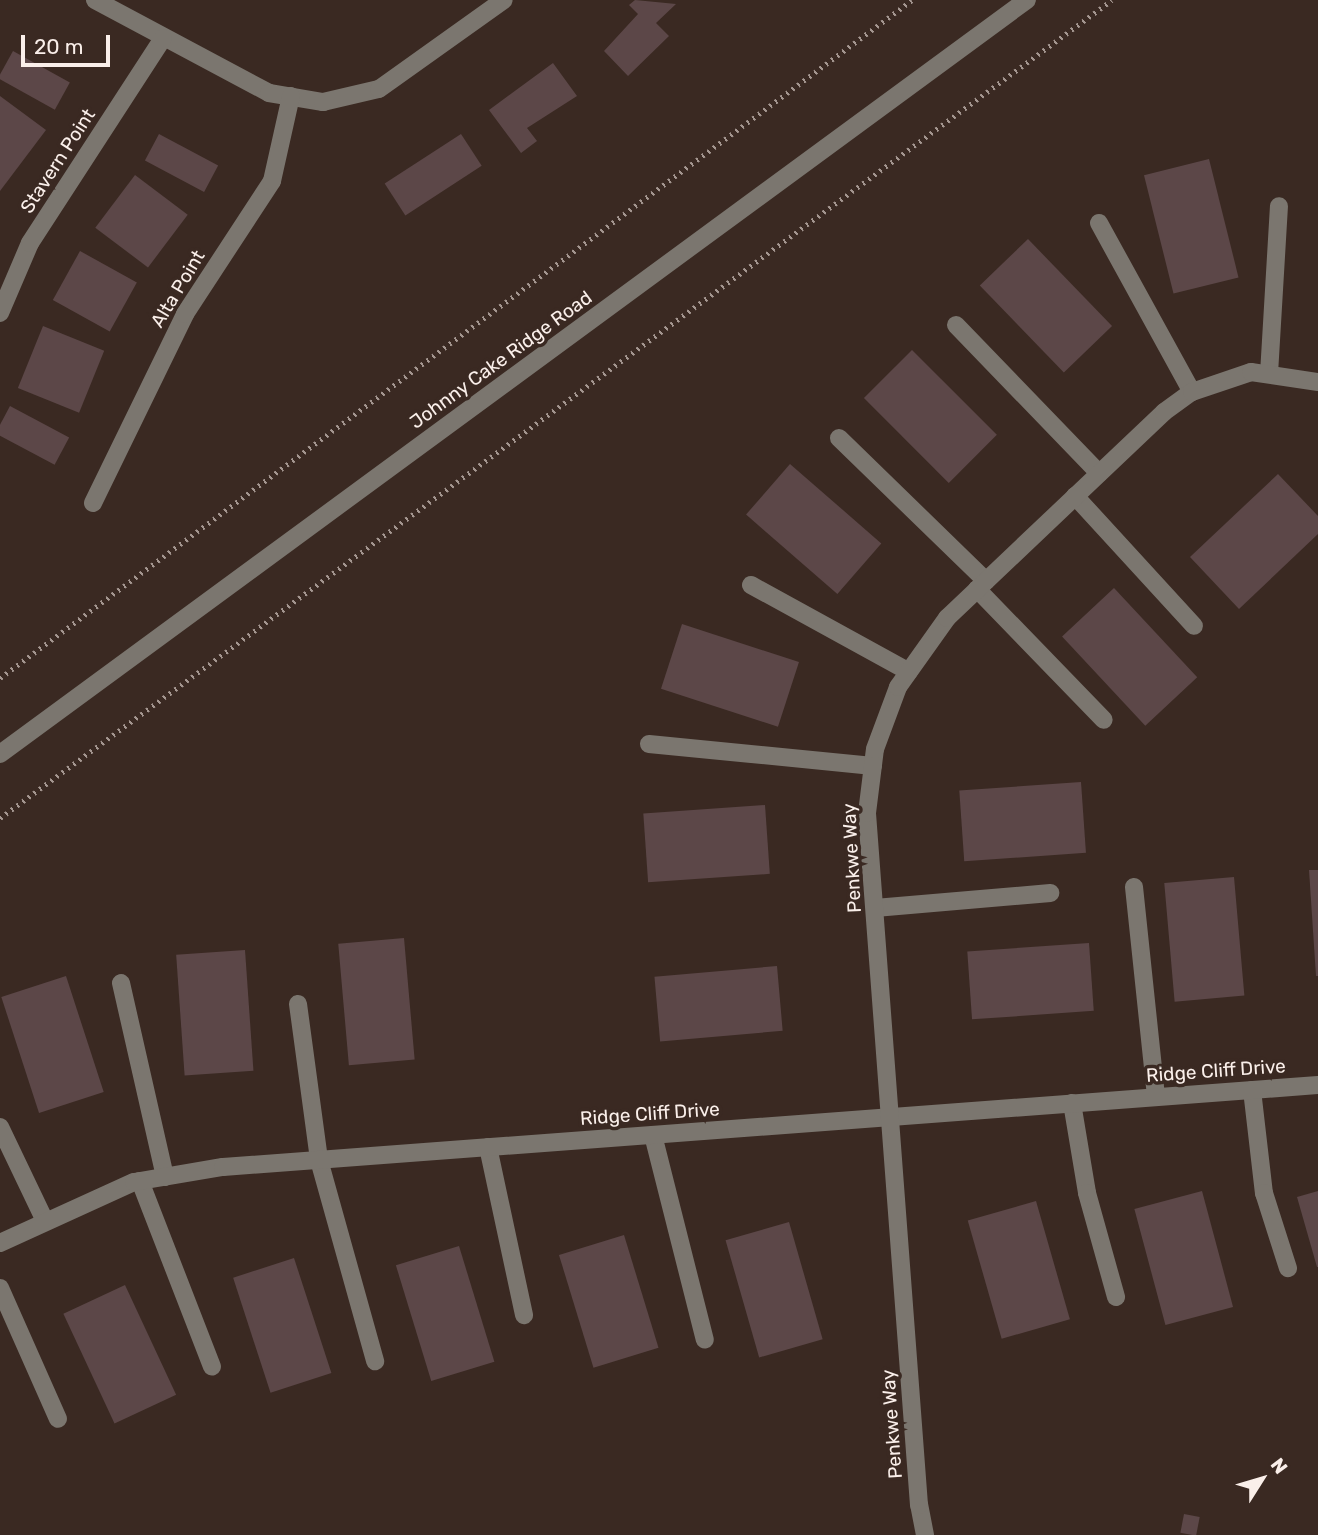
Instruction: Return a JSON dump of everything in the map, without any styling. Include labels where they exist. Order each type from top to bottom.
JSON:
[{"type":"street","points":[[95,0],[269,93],[323,102],[379,89],[504,0]]},
{"type":"street","name":"Johnny Cake Ridge Road","points":[[0,754],[1027,0]]},
{"type":"street","name":"Stavern Point","points":[[0,313],[30,243],[163,38]]},
{"type":"street","name":"Alta Point","points":[[93,503],[185,314],[272,181],[291,96]]},
{"type":"street","points":[[1269,374],[1279,206]]},
{"type":"street","points":[[1099,223],[1192,392]]},
{"type":"street","points":[[956,325],[1099,473]]},
{"type":"street","name":"Penkwe Way","points":[[925,1535],[867,813],[873,766],[884,724],[909,672],[947,618],[1099,473],[1192,392],[1251,372],[1318,382]]},
{"type":"street","points":[[839,438],[982,585],[1104,720]]},
{"type":"street","points":[[1075,496],[1195,626]]},
{"type":"street","points":[[751,585],[909,672]]},
{"type":"street","points":[[649,744],[873,766]]},
{"type":"street","points":[[1134,887],[1156,1097]]},
{"type":"street","points":[[875,908],[1050,893]]},
{"type":"street","points":[[121,983],[165,1177]]},
{"type":"street","points":[[298,1004],[319,1160],[375,1361]]},
{"type":"street","name":"Ridge Cliff Drive","points":[[0,1243],[140,1181],[165,1177],[319,1160],[1318,1085]]},
{"type":"street","points":[[1252,1090],[1264,1194],[1288,1268]]},
{"type":"street","points":[[1072,1103],[1087,1193],[1116,1297]]},
{"type":"street","points":[[0,1127],[45,1222]]},
{"type":"street","points":[[653,1135],[705,1340]]},
{"type":"street","points":[[488,1147],[524,1315]]},
{"type":"street","points":[[140,1181],[212,1367]]},
{"type":"street","points":[[0,1288],[58,1419]]},
{"type":"path","points":[[0,678],[912,0]]},
{"type":"path","points":[[0,818],[1112,0]]},
{"type":"building","points":[[635,0],[676,4],[656,23],[669,36],[628,76],[604,51],[638,14],[629,5]]},
{"type":"building","points":[[13,51],[70,83],[55,110],[0,79]]},
{"type":"building","points":[[553,63],[577,96],[527,128],[537,141],[521,153],[489,110]]},
{"type":"building","points":[[0,96],[46,130],[0,191]]},
{"type":"building","points":[[159,134],[218,165],[204,192],[145,160]]},
{"type":"building","points":[[461,134],[482,166],[405,215],[385,184]]},
{"type":"building","points":[[1209,159],[1239,277],[1174,294],[1144,175]]},
{"type":"building","points":[[135,175],[188,215],[148,267],[95,228]]},
{"type":"building","points":[[1028,239],[1112,326],[1064,373],[980,286]]},
{"type":"building","points":[[80,251],[137,283],[110,331],[53,300]]},
{"type":"building","points":[[43,326],[104,351],[79,413],[18,388]]},
{"type":"building","points":[[912,350],[997,435],[949,483],[864,398]]},
{"type":"building","points":[[10,406],[69,437],[55,465],[0,436],[0,425]]},
{"type":"building","points":[[790,464],[881,543],[837,594],[746,515]]},
{"type":"building","points":[[1278,474],[1318,516],[1318,534],[1239,609],[1190,557]]},
{"type":"building","points":[[1114,588],[1197,677],[1145,726],[1062,636]]},
{"type":"building","points":[[682,624],[799,662],[778,727],[661,689]]},
{"type":"building","points":[[1081,782],[1086,853],[964,861],[959,791]]},
{"type":"building","points":[[765,805],[770,874],[648,882],[643,814]]},
{"type":"building","points":[[1309,870],[1318,870],[1318,976],[1316,976]]},
{"type":"building","points":[[1234,877],[1244,996],[1175,1002],[1164,883]]},
{"type":"building","points":[[404,938],[415,1060],[349,1065],[338,944]]},
{"type":"building","points":[[1089,943],[1094,1011],[972,1019],[967,952]]},
{"type":"building","points":[[245,950],[253,1071],[185,1076],[176,955]]},
{"type":"building","points":[[777,966],[783,1031],[660,1041],[654,977]]},
{"type":"building","points":[[66,976],[104,1092],[39,1113],[1,997]]},
{"type":"building","points":[[1202,1191],[1233,1307],[1165,1325],[1134,1209]]},
{"type":"building","points":[[1318,1191],[1318,1267],[1317,1267],[1297,1197]]},
{"type":"building","points":[[1036,1201],[1070,1319],[1002,1339],[968,1221]]},
{"type":"building","points":[[789,1222],[823,1339],[759,1357],[726,1240]]},
{"type":"building","points":[[624,1235],[658,1348],[593,1368],[559,1255]]},
{"type":"building","points":[[459,1246],[494,1362],[431,1381],[396,1265]]},
{"type":"building","points":[[294,1258],[331,1373],[271,1393],[233,1278]]},
{"type":"building","points":[[125,1285],[176,1395],[115,1423],[63,1314]]},
{"type":"building","points":[[1184,1514],[1200,1517],[1196,1535],[1180,1533]]}]
